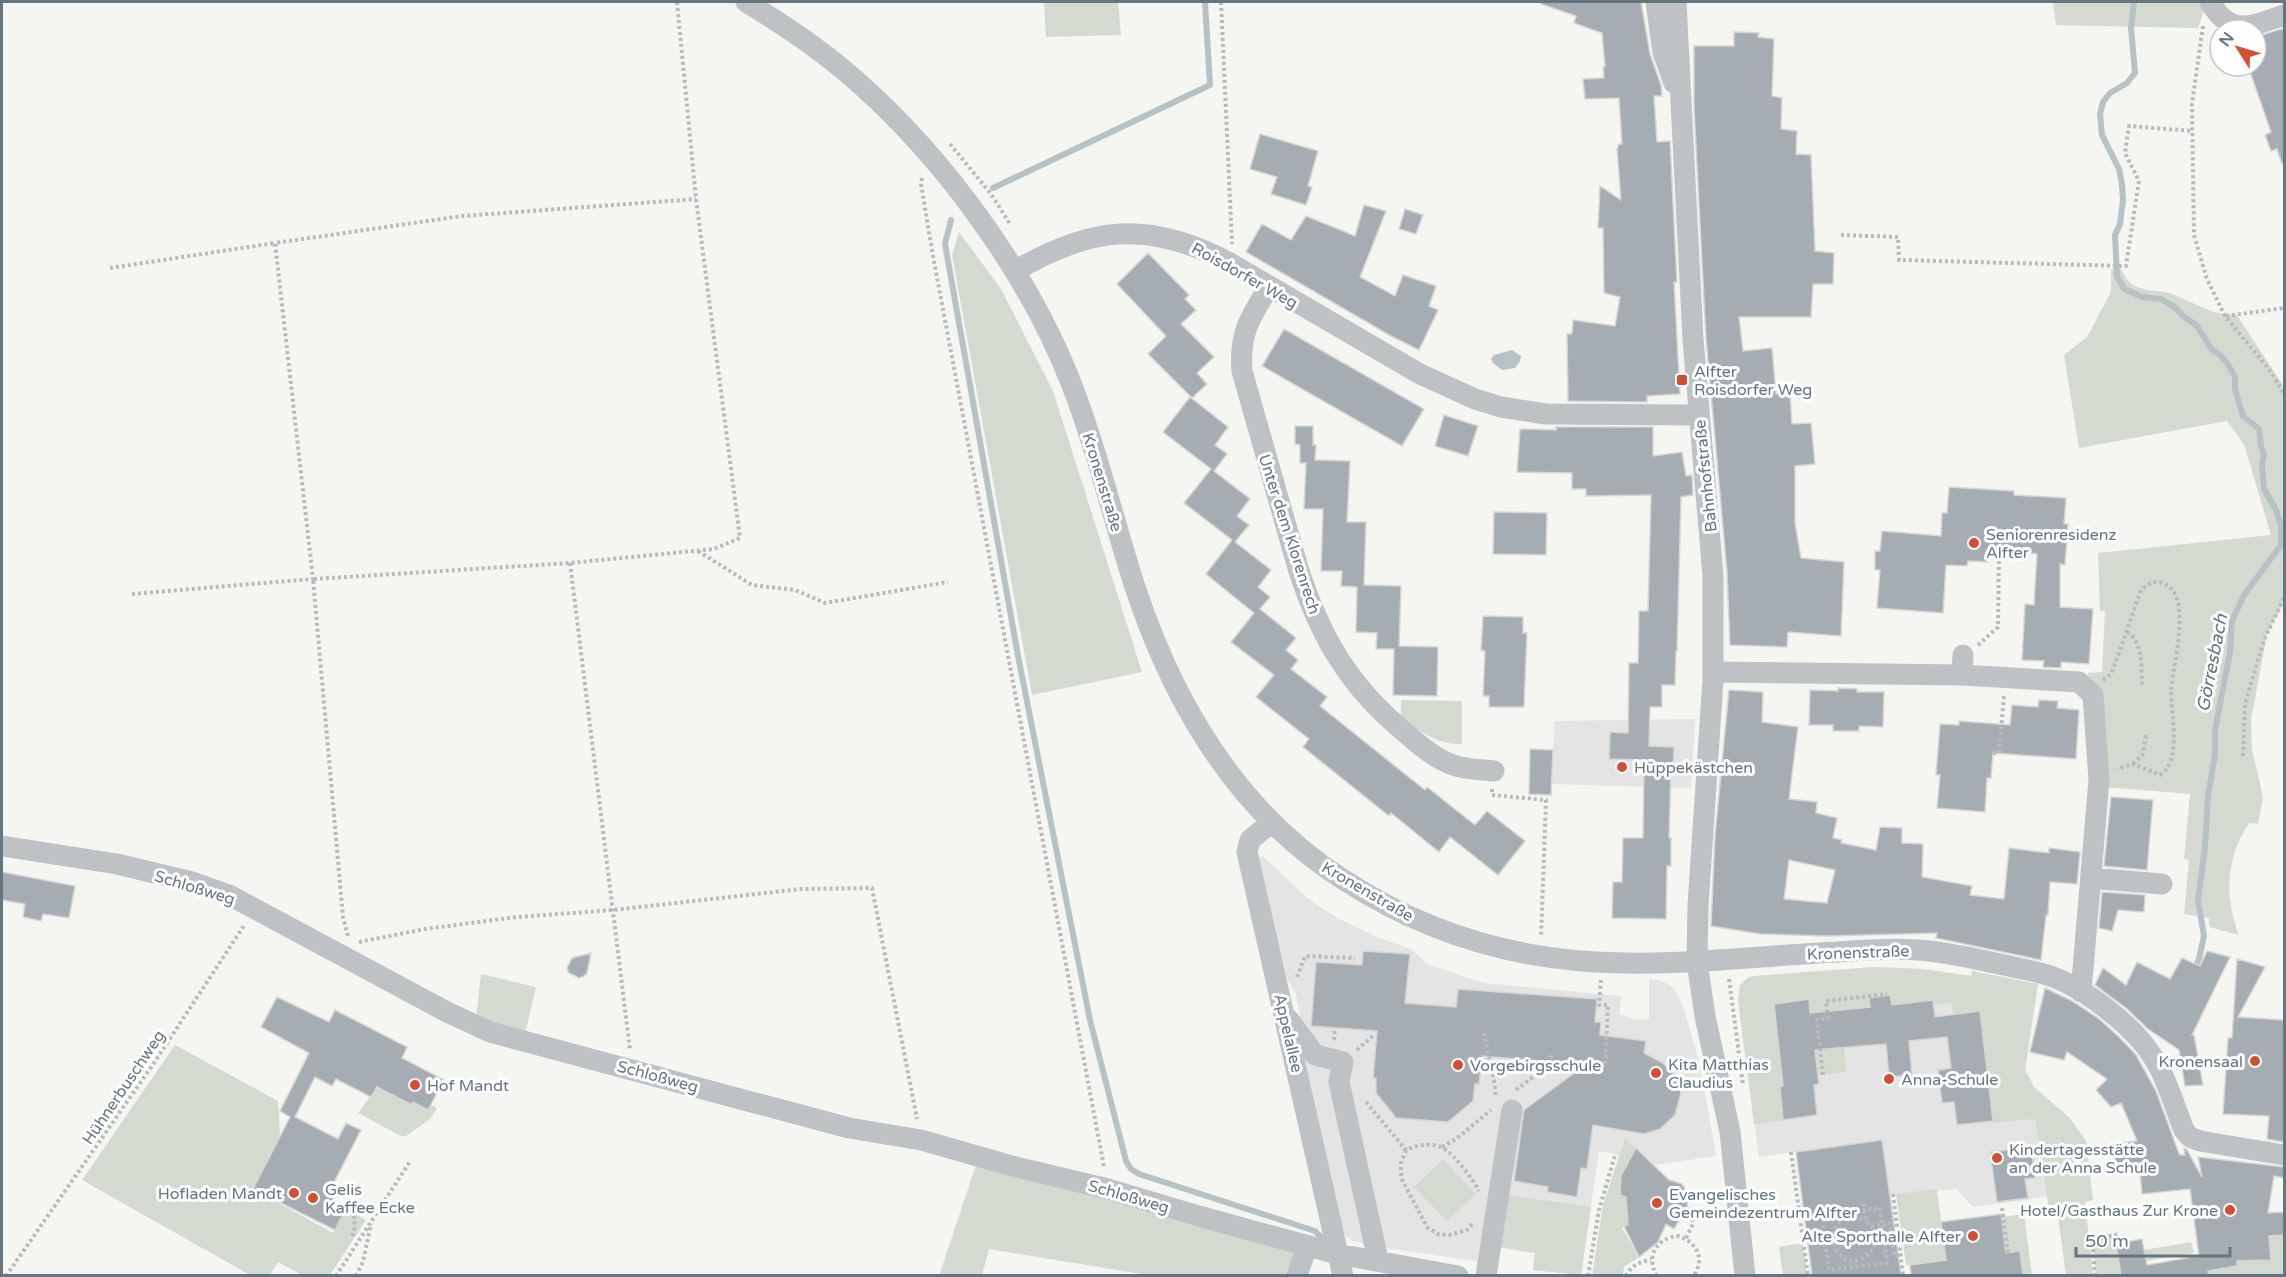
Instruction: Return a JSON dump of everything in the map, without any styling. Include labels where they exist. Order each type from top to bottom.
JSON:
[{"type":"street","points":[[746,2],[791,31],[847,73],[887,110],[926,151],[1015,271]]},
{"type":"street","name":"Bahnhofstraße","points":[[1656,2],[1663,52],[1680,101]]},
{"type":"street","name":"Bahnhofstraße","points":[[1676,2],[1699,415],[1711,534],[1714,608],[1705,818],[1697,914],[1697,963],[1705,1016],[1730,1132],[1745,1275]]},
{"type":"street","points":[[2210,2],[2218,16],[2226,23],[2236,26],[2247,27],[2284,15]]},
{"type":"street","name":"Roisdorfer Weg","points":[[1015,271],[1048,253],[1078,241],[1120,233],[1172,238],[1228,262],[1429,379],[1462,395],[1490,404],[1546,414],[1699,415]]},
{"type":"street","name":"Kronenstraße","points":[[1015,271],[1049,333],[1072,384],[1136,588],[1166,671],[1189,715],[1236,783],[1272,822],[1327,869],[1392,908],[1472,941],[1541,956],[1582,961],[1697,963],[1804,953],[1921,950],[1968,957],[2051,976],[2103,1007],[2144,1044],[2160,1072],[2184,1130],[2190,1137],[2200,1141],[2284,1155]]},
{"type":"street","name":"Unter dem Klorenrech","points":[[1269,287],[1248,321],[1243,335],[1240,352],[1242,371],[1295,558],[1319,626],[1358,688],[1409,736],[1454,766],[1494,771]]},
{"type":"street","points":[[1713,672],[1962,665],[2006,677],[2079,682],[2093,694],[2098,785],[2081,992]]},
{"type":"street","name":"Appelallee","points":[[1272,822],[1250,840],[1247,852],[1338,1254]]},
{"type":"street","name":"Schloßweg","points":[[2,846],[117,864],[192,882],[231,896],[447,1012],[490,1032],[849,1128],[921,1140],[1012,1166],[1108,1189],[1338,1254],[1458,1275]]},
{"type":"street","points":[[2091,878],[2162,884]]},
{"type":"street","points":[[1285,1013],[1315,1054],[1343,1062],[1339,1082],[1378,1260]]},
{"type":"street","points":[[1486,1275],[1504,1105]]},
{"type":"street","points":[[1297,1275],[1307,1246]]},
{"type":"street","points":[[1338,1254],[1343,1275]]},
{"type":"path","points":[[132,594],[313,579],[570,563],[714,549],[740,538],[696,198],[677,2]]},
{"type":"path","points":[[1221,2],[1232,242],[1228,262]]},
{"type":"path","points":[[2204,22],[2192,104],[2194,235],[2207,279],[2225,316],[2268,368],[2284,393]]},
{"type":"path","points":[[1841,235],[1898,237],[1899,260],[2126,266],[2139,181],[2125,153],[2129,126],[2193,131]]},
{"type":"path","points":[[926,151],[921,184],[933,256],[1108,1189]]},
{"type":"path","points":[[971,209],[991,194],[1012,229]]},
{"type":"path","points":[[110,268],[462,216],[696,198]]},
{"type":"path","points":[[275,243],[313,579],[343,917],[352,944],[379,936],[517,917],[613,910],[801,889],[872,888],[921,1140]]},
{"type":"path","points":[[2225,316],[2284,308]]},
{"type":"path","points":[[697,550],[752,585],[795,590],[825,603],[948,582]]},
{"type":"path","points":[[1962,665],[1998,627],[1999,551]]},
{"type":"path","points":[[570,563],[630,1050],[624,1068]]},
{"type":"path","points":[[2086,688],[2110,674],[2127,632],[2136,600],[2144,587],[2155,581],[2171,588],[2177,598],[2180,616],[2171,690],[2173,733],[2171,761],[2166,771],[2160,775],[2133,764]]},
{"type":"path","points":[[2243,756],[2245,704],[2264,640],[2284,598]]},
{"type":"path","points":[[2127,632],[2138,644],[2142,686]]},
{"type":"path","points":[[1993,753],[1999,753],[2006,677]]},
{"type":"path","points":[[2098,785],[2115,770],[2133,764],[2143,754],[2146,735]]},
{"type":"path","points":[[1494,771],[1492,795],[1546,800],[1541,956]]},
{"type":"path","name":"Hühnerbuschweg","points":[[6,1275],[148,1072],[255,908]]},
{"type":"path","points":[[1296,980],[1305,956],[1355,958]]},
{"type":"path","points":[[1547,1066],[1598,1070],[1605,1062],[1608,1005],[1599,1005],[1601,980]]},
{"type":"path","points":[[1823,1075],[1817,1020],[1828,1018],[1826,1001],[1887,994]]},
{"type":"path","points":[[1325,1032],[1334,1033]]},
{"type":"path","points":[[1484,1033],[1494,1080],[1504,1105]]},
{"type":"path","points":[[1363,1098],[1406,1150]]},
{"type":"path","points":[[1406,1150],[1425,1145],[1442,1147],[1474,1181],[1481,1197]]},
{"type":"path","points":[[1406,1150],[1401,1163],[1401,1178],[1427,1227],[1438,1234],[1449,1235],[1467,1230],[1475,1219]]},
{"type":"path","points":[[1791,1152],[1808,1275]]},
{"type":"path","points":[[1588,1275],[1599,1210],[1615,1155]]},
{"type":"path","points":[[336,1275],[411,1160]]},
{"type":"path","points":[[1893,1194],[1903,1275]]},
{"type":"path","points":[[352,1236],[356,1229],[351,1211],[355,1200]]},
{"type":"path","points":[[1864,1207],[1866,1221]]},
{"type":"path","points":[[1864,1207],[1880,1208],[1882,1224],[1887,1263],[1829,1270],[1822,1215],[1864,1207]]},
{"type":"path","points":[[1686,1238],[1693,1224],[1691,1208]]},
{"type":"path","points":[[2002,1208],[2008,1253]]},
{"type":"path","points":[[1852,1217],[1866,1221],[1871,1226],[1875,1239],[1874,1246],[1865,1257],[1851,1260],[1839,1254],[1834,1248],[1833,1234],[1840,1222],[1852,1217]]},
{"type":"path","points":[[356,1275],[363,1262],[372,1220]]},
{"type":"path","points":[[1871,1226],[1890,1223],[1894,1256],[1901,1255]]},
{"type":"path","points":[[2095,1275],[2092,1239],[2120,1234]]},
{"type":"path","points":[[1657,1275],[1652,1268],[1653,1252],[1662,1240],[1678,1236],[1686,1238],[1698,1250],[1699,1266],[1694,1275]]},
{"type":"path","points":[[1626,1275],[1635,1265],[1651,1260]]},
{"type":"shaded area","points":[[1044,2],[1118,2],[1121,35],[1046,37]]},
{"type":"shaded area","points":[[2053,2],[2207,2],[2198,28],[2056,25]]},
{"type":"shaded area","points":[[959,232],[1001,289],[1053,391],[1142,672],[1032,695],[952,255]]},
{"type":"shaded area","points":[[2111,269],[2121,269],[2132,284],[2140,288],[2164,292],[2218,313],[2236,314],[2284,387],[2284,602],[2267,634],[2251,720],[2252,749],[2263,797],[2258,824],[2249,823],[2241,836],[2232,863],[2231,906],[2239,935],[2209,927],[2209,918],[2184,914],[2189,860],[2184,859],[2190,794],[2105,787],[2088,673],[2102,672],[2105,611],[2100,611],[2098,553],[2271,535],[2244,444],[2227,421],[2079,448],[2064,355],[2087,337],[2111,292]]},
{"type":"shaded area","points":[[1512,350],[1521,356],[1515,368],[1502,370],[1493,363],[1491,359],[1494,355]]},
{"type":"shaded area","points":[[1401,700],[1462,701],[1462,744],[1444,742],[1415,727],[1401,716]]},
{"type":"shaded area","name":"Hüppekästchen","points":[[1695,719],[1691,788],[1551,784],[1555,721]]},
{"type":"shaded area","name":"Vorgebirgsschule","points":[[1264,857],[1307,898],[1339,919],[1413,950],[1427,964],[1483,983],[1622,996],[1619,1014],[1636,1020],[1649,1019],[1649,979],[1670,985],[1683,1006],[1700,1065],[1716,1156],[1655,1165],[1625,1138],[1619,1155],[1599,1151],[1581,1275],[1533,1270],[1535,1253],[1491,1246],[1482,1262],[1353,1241],[1345,1235],[1340,1224],[1302,1059],[1303,1030],[1296,995],[1279,963],[1256,858]]},
{"type":"shaded area","name":"Anna-Schule","points":[[1875,967],[1922,969],[1971,976],[1972,971],[2038,984],[2025,1070],[2034,1087],[2035,1119],[2047,1197],[1973,1207],[1956,1189],[1890,1195],[1882,1140],[1759,1157],[1738,1000],[1740,985],[1749,977],[1755,976]]},
{"type":"shaded area","points":[[1875,967],[1922,969],[1971,976],[1972,971],[2038,984],[2025,1070],[2034,1087],[2070,1118],[2086,1141],[2093,1200],[2085,1202],[2093,1275],[2066,1275],[2057,1210],[2049,1211],[2035,1119],[1994,1123],[1993,1121],[1980,1011],[1953,1014],[1952,1003],[1933,1004],[1933,1001],[1892,1005],[1890,995],[1869,998],[1870,1007],[1830,1011],[1834,1049],[1844,1048],[1846,1072],[1818,1075],[1809,999],[1774,1003],[1783,1086],[1780,1087],[1783,1120],[1754,1124],[1738,1000],[1740,985],[1749,977],[1755,976]]},
{"type":"shaded area","points":[[481,974],[536,987],[525,1034],[476,1019]]},
{"type":"shaded area","points":[[175,1045],[278,1101],[280,1136],[253,1189],[333,1233],[346,1208],[366,1220],[330,1275],[302,1275],[278,1262],[270,1275],[250,1275],[82,1180]]},
{"type":"shaded area","points":[[378,1086],[428,1110],[431,1105],[437,1108],[430,1119],[406,1136],[401,1136],[358,1113]]},
{"type":"shaded area","points":[[1625,1138],[1636,1148],[1627,1164],[1635,1173],[1620,1183],[1620,1195],[1626,1197],[1628,1225],[1622,1228],[1639,1257],[1624,1267],[1623,1275],[1592,1276],[1603,1205]]},
{"type":"shaded area","points":[[1443,1159],[1476,1194],[1447,1221],[1414,1187]]},
{"type":"shaded area","points":[[976,1165],[1113,1200],[1297,1253],[1289,1275],[1154,1276],[989,1249],[982,1275],[939,1276]]},
{"type":"shaded area","points":[[1937,1189],[1946,1260],[1906,1265],[1896,1194]]},
{"type":"shaded area","points":[[1499,1194],[1591,1207],[1581,1275],[1533,1270],[1535,1253],[1491,1246]]},
{"type":"shaded area","points":[[2024,1214],[2032,1275],[2023,1275],[2020,1251],[2005,1253],[2001,1217]]},
{"type":"shaded area","points":[[2284,1235],[2284,1275],[2209,1275],[2206,1263],[2212,1270],[2237,1266],[2237,1261],[2269,1236]]},
{"type":"shaded area","points":[[2120,1236],[2120,1243],[2116,1244],[2121,1275],[2096,1275],[2093,1240]]},
{"type":"shaded area","points":[[2191,1242],[2194,1253],[2146,1261],[2144,1250]]},
{"type":"shaded area","points":[[1803,1243],[1807,1275],[1783,1275],[1779,1247]]},
{"type":"building","points":[[1541,2],[1641,2],[1650,54],[1661,85],[1662,96],[1654,96],[1657,142],[1670,141],[1680,394],[1647,396],[1647,402],[1568,401],[1567,334],[1572,334],[1573,320],[1615,326],[1620,297],[1604,293],[1603,228],[1598,228],[1600,186],[1621,200],[1617,149],[1619,144],[1622,144],[1619,98],[1585,99],[1583,79],[1604,78],[1602,33],[1574,23],[1576,16],[1541,4]]},
{"type":"building","points":[[2284,28],[2284,163],[2282,164],[2277,149],[2271,151],[2265,135],[2271,132],[2252,78],[2268,78],[2268,33]]},
{"type":"building","points":[[1734,32],[1759,33],[1758,37],[1774,39],[1772,96],[1782,98],[1781,129],[1797,131],[1796,154],[1811,155],[1815,251],[1834,253],[1833,284],[1813,284],[1811,317],[1739,317],[1743,351],[1772,348],[1776,394],[1790,393],[1792,424],[1811,423],[1815,464],[1795,466],[1795,523],[1801,558],[1844,562],[1841,636],[1788,632],[1787,647],[1730,645],[1727,572],[1706,338],[1694,108],[1694,46],[1734,46]]},
{"type":"building","points":[[1260,134],[1318,151],[1308,186],[1312,187],[1306,205],[1271,194],[1277,177],[1250,169]]},
{"type":"building","points":[[1364,205],[1386,211],[1360,277],[1395,296],[1403,275],[1436,286],[1429,306],[1438,310],[1419,350],[1246,252],[1262,224],[1291,240],[1306,216],[1355,236]]},
{"type":"building","points":[[1405,209],[1423,215],[1416,234],[1399,229]]},
{"type":"building","points":[[1148,253],[1189,295],[1185,299],[1196,310],[1181,324],[1214,357],[1197,373],[1207,384],[1192,398],[1148,354],[1166,336],[1117,284]]},
{"type":"building","points":[[1284,329],[1424,409],[1402,446],[1262,366]]},
{"type":"building","points":[[1190,397],[1228,427],[1215,445],[1227,454],[1214,471],[1250,499],[1237,516],[1249,525],[1235,542],[1271,570],[1258,587],[1270,597],[1260,609],[1296,638],[1286,650],[1298,660],[1291,669],[1327,697],[1320,706],[1425,790],[1427,787],[1475,825],[1487,811],[1525,841],[1498,875],[1450,837],[1439,852],[1391,813],[1389,816],[1303,747],[1309,739],[1256,697],[1274,675],[1231,642],[1254,613],[1206,574],[1232,540],[1184,503],[1211,469],[1163,432]]},
{"type":"building","points":[[1444,415],[1478,426],[1468,456],[1435,446]]},
{"type":"building","points":[[1295,426],[1313,426],[1313,445],[1316,445],[1315,460],[1350,461],[1347,522],[1366,522],[1364,585],[1401,586],[1399,646],[1438,647],[1437,696],[1393,695],[1394,649],[1376,649],[1377,633],[1356,632],[1357,587],[1341,586],[1342,571],[1321,571],[1323,509],[1304,509],[1306,463],[1300,463],[1300,445],[1295,444]]},
{"type":"building","points":[[1556,427],[1653,427],[1653,456],[1682,452],[1686,476],[1692,475],[1693,495],[1681,497],[1675,685],[1662,685],[1662,707],[1650,707],[1649,746],[1674,747],[1669,838],[1671,838],[1671,866],[1667,866],[1666,919],[1612,918],[1613,882],[1622,882],[1623,838],[1643,838],[1644,760],[1609,759],[1610,732],[1628,733],[1629,663],[1638,663],[1639,611],[1648,611],[1651,495],[1586,496],[1586,489],[1572,489],[1572,473],[1517,472],[1520,429],[1556,430]]},
{"type":"building","name":"Seniorenresidenz Alfter","points":[[1949,487],[2014,491],[2014,495],[2066,498],[2064,524],[2068,524],[2065,565],[2060,564],[2060,607],[2093,609],[2089,664],[2061,662],[2061,668],[2043,667],[2044,661],[2022,660],[2025,604],[2034,605],[2037,554],[1989,550],[1987,562],[1968,561],[1967,566],[1946,565],[1943,613],[1877,608],[1880,570],[1875,570],[1875,551],[1880,551],[1882,531],[1941,536],[1942,513],[1947,513]]},
{"type":"building","points":[[1494,512],[1547,513],[1546,555],[1493,554]]},
{"type":"building","points":[[1483,616],[1523,617],[1523,633],[1527,633],[1524,707],[1489,707],[1489,696],[1483,696],[1485,651],[1481,650]]},
{"type":"building","points":[[1838,688],[1857,689],[1857,692],[1884,692],[1883,727],[1859,726],[1859,731],[1833,731],[1833,725],[1809,725],[1810,690],[1838,691]]},
{"type":"building","points":[[1729,690],[1763,692],[1762,722],[1798,727],[1789,799],[1817,802],[1816,813],[1837,818],[1833,838],[1842,840],[1841,843],[1876,850],[1880,827],[1902,828],[1902,843],[1923,844],[1922,877],[1972,886],[1970,895],[2004,899],[2009,848],[2049,853],[2049,848],[2080,852],[2077,884],[2050,882],[2041,960],[1936,938],[1937,933],[1828,936],[1761,934],[1711,926],[1715,836]],"holes":[[[1789,860],[1835,870],[1827,903],[1784,899]]]},
{"type":"building","points":[[2039,700],[2058,701],[2057,708],[2079,710],[2076,759],[1993,753],[1991,778],[1987,778],[1985,812],[1937,808],[1940,775],[1936,775],[1940,724],[1959,725],[1959,721],[2010,725],[2012,705],[2038,707]]},
{"type":"building","points":[[1530,749],[1553,750],[1551,795],[1529,794]]},
{"type":"building","points":[[2111,797],[2153,800],[2147,870],[2104,866]]},
{"type":"building","points":[[2,872],[75,886],[69,918],[43,914],[41,921],[23,917],[25,904],[2,900]]},
{"type":"building","points":[[2102,892],[2145,895],[2144,912],[2118,910],[2112,931],[2099,928]]},
{"type":"building","points":[[1363,951],[1410,954],[1405,1003],[1456,1007],[1458,989],[1597,999],[1595,1022],[1601,1022],[1600,1035],[1646,1041],[1644,1053],[1672,1071],[1681,1093],[1675,1115],[1660,1129],[1644,1134],[1593,1125],[1587,1169],[1581,1168],[1577,1197],[1547,1192],[1548,1187],[1514,1181],[1524,1110],[1585,1065],[1482,1056],[1479,1084],[1475,1084],[1473,1101],[1448,1122],[1396,1118],[1376,1093],[1376,1078],[1373,1078],[1377,1031],[1311,1026],[1316,962],[1362,965]]},
{"type":"building","points":[[2207,951],[2230,957],[2192,1035],[2194,1035],[2203,1085],[2185,1086],[2179,1050],[2148,1029],[2126,1008],[2095,985],[2103,968],[2126,985],[2137,962],[2170,979],[2182,958],[2200,966]]},
{"type":"building","points":[[591,953],[587,973],[584,976],[579,978],[569,973],[567,968],[572,958]]},
{"type":"building","name":"Kronensaal","points":[[2237,959],[2265,967],[2238,1017],[2284,1020],[2284,1142],[2267,1139],[2269,1116],[2223,1114],[2228,1038],[2232,1038]]},
{"type":"building","points":[[2045,988],[2072,1001],[2098,1018],[2136,1055],[2156,1091],[2180,1155],[2185,1155],[2184,1148],[2187,1150],[2202,1177],[2198,1157],[2284,1167],[2284,1178],[2274,1176],[2268,1213],[2284,1212],[2284,1235],[2269,1236],[2271,1260],[2237,1261],[2237,1266],[2208,1271],[2209,1275],[2121,1275],[2116,1244],[2142,1239],[2147,1265],[2199,1256],[2190,1189],[2142,1194],[2140,1172],[2117,1175],[2113,1144],[2137,1141],[2121,1103],[2111,1107],[2096,1090],[2107,1079],[2067,1052],[2064,1060],[2030,1052]]},
{"type":"building","points":[[1890,995],[1892,1005],[1933,1000],[1935,1017],[1980,1011],[1993,1121],[1957,1125],[1954,1102],[1942,1103],[1938,1070],[1951,1068],[1947,1037],[1909,1041],[1912,1075],[1889,1077],[1886,1044],[1815,1050],[1819,1084],[1814,1085],[1817,1115],[1783,1120],[1780,1087],[1783,1086],[1774,1004],[1809,999],[1810,1013],[1870,1007],[1869,998]]},
{"type":"building","points":[[277,997],[329,1022],[335,1010],[407,1047],[402,1058],[444,1080],[428,1110],[413,1102],[412,1105],[377,1087],[371,1097],[336,1079],[332,1086],[315,1077],[295,1117],[338,1139],[346,1123],[361,1130],[331,1188],[334,1202],[346,1208],[335,1230],[253,1189],[290,1117],[280,1111],[309,1053],[261,1027]]},
{"type":"building","points":[[1882,1140],[1901,1275],[1812,1275],[1796,1152]]},
{"type":"building","name":"Evangelisches Gemeindezentrum Alfter","points":[[1636,1148],[1669,1180],[1682,1184],[1689,1196],[1687,1207],[1674,1229],[1666,1224],[1658,1242],[1639,1257],[1624,1226],[1628,1225],[1626,1197],[1620,1195],[1621,1176]]},
{"type":"building","points":[[2022,1148],[2023,1155],[2032,1154],[2035,1178],[2025,1179],[2028,1198],[1997,1202],[1990,1152]]},
{"type":"building","name":"Alte Sporthalle Alfter","points":[[2001,1214],[2006,1253],[2020,1251],[2023,1275],[1911,1275],[1910,1265],[1946,1260],[1941,1222]]},
{"type":"waterway","points":[[993,188],[1210,85],[1205,2]]},
{"type":"waterway","name":"Görresbach","points":[[2134,2],[2131,28],[2135,73],[2127,83],[2110,93],[2103,102],[2100,114],[2102,135],[2119,169],[2122,184],[2120,224],[2115,235],[2117,276],[2124,289],[2142,297],[2161,299],[2176,308],[2197,326],[2212,350],[2227,363],[2235,377],[2235,389],[2243,416],[2259,429],[2264,454],[2262,465],[2264,489],[2276,510],[2281,525],[2281,545],[2244,595],[2232,621],[2230,652],[2215,730],[2215,755],[2208,796],[2205,847],[2198,900],[2204,936],[2199,959],[2193,972]]},
{"type":"waterway","points":[[951,220],[945,244],[1018,656],[1090,1020],[1126,1161],[1131,1169],[1139,1174],[1315,1231],[1321,1237]]},
{"type":"place","name":"Alfter Roisdorfer Weg","points":[[1682,380]]},
{"type":"place","name":"Seniorenresidenz Alfter","points":[[1974,543]]},
{"type":"place","name":"Hüppekästchen","points":[[1622,767]]},
{"type":"place","name":"Kronensaal","points":[[2255,1061]]},
{"type":"place","name":"Vorgebirgsschule","points":[[1458,1065]]},
{"type":"place","name":"Kita Matthias Claudius","points":[[1656,1073]]},
{"type":"place","name":"Anna-Schule","points":[[1889,1079]]},
{"type":"place","name":"Hof Mandt","points":[[415,1085]]},
{"type":"place","name":"Kindertagesstätte an der Anna Schule","points":[[1997,1158]]},
{"type":"place","name":"Hofladen Mandt","points":[[294,1193]]},
{"type":"place","name":"Gelis Kaffee Ecke","points":[[313,1198]]},
{"type":"place","name":"Evangelisches Gemeindezentrum Alfter","points":[[1657,1203]]},
{"type":"place","name":"Hotel/Gasthaus Zur Krone","points":[[2230,1210]]},
{"type":"place","name":"Alte Sporthalle Alfter","points":[[1973,1236]]}]
